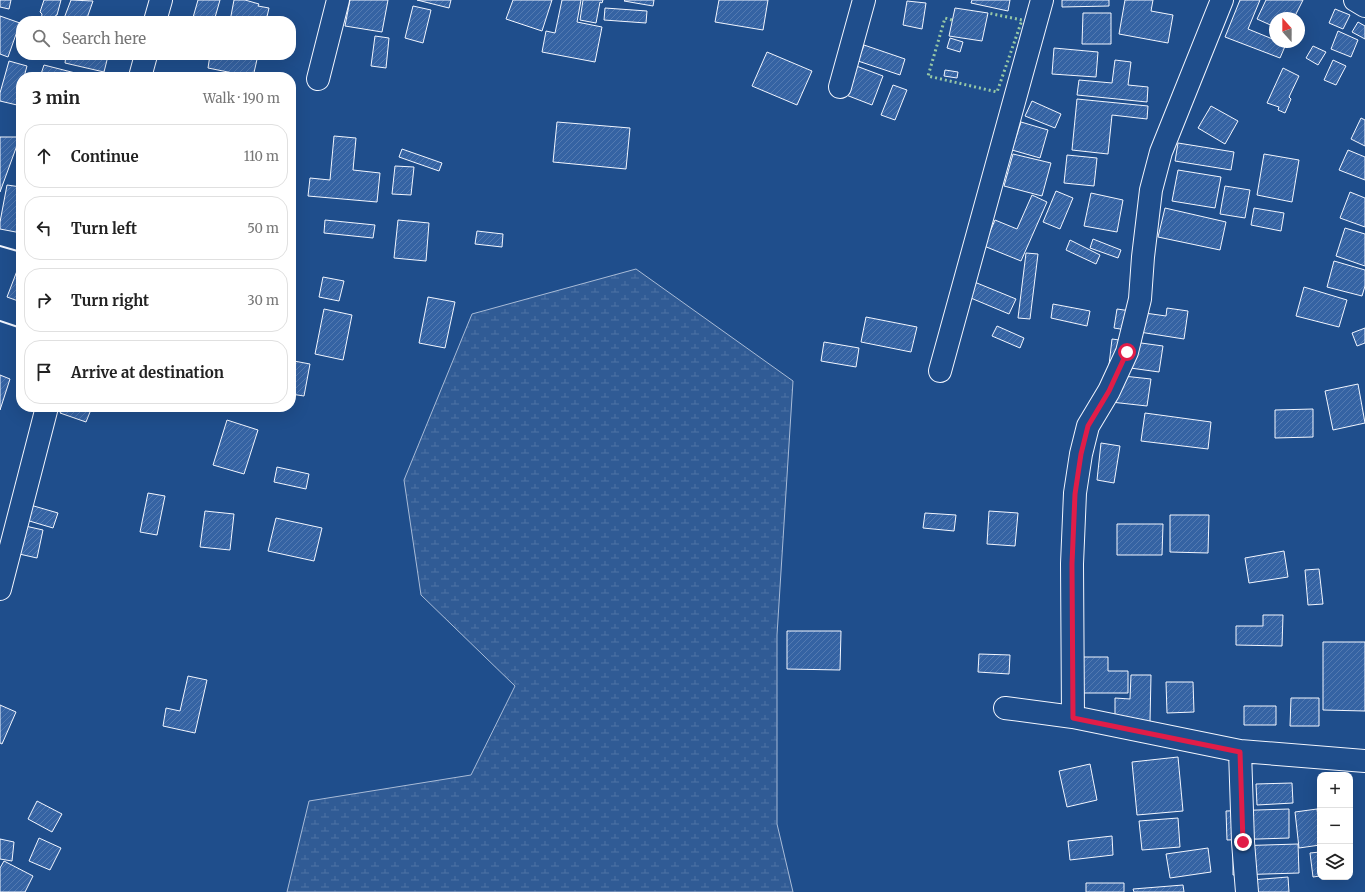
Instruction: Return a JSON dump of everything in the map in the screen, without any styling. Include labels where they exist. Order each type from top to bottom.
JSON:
[{"type":"street","points":[[156,16],[161,0]]},
{"type":"street","points":[[318,79],[338,0]]},
{"type":"street","points":[[840,87],[864,0]]},
{"type":"street","points":[[940,371],[1042,0]]},
{"type":"street","points":[[1073,718],[1072,564],[1075,494],[1081,454],[1088,426],[1109,391],[1127,352],[1140,298],[1143,256],[1151,190],[1160,152],[1222,0]]},
{"type":"street","points":[[1355,0],[1365,6]]},
{"type":"street","points":[[141,72],[145,60]]},
{"type":"street","points":[[0,589],[46,412]]},
{"type":"street","points":[[1005,708],[1073,718],[1240,752],[1365,761]]},
{"type":"street","points":[[1240,752],[1243,842],[1247,892]]},
{"type":"green space","points":[[636,269],[793,381],[777,635],[777,824],[793,892],[287,892],[309,801],[471,775],[515,686],[421,595],[404,480],[472,314]]},
{"type":"building","points":[[0,0],[11,0],[9,9],[0,7]]},
{"type":"building","points":[[44,0],[61,0],[56,16],[42,16],[40,12]]},
{"type":"building","points":[[71,0],[93,1],[88,16],[65,16]]},
{"type":"building","points":[[198,0],[220,0],[215,16],[193,16]]},
{"type":"building","points":[[234,0],[245,0],[259,4],[258,6],[269,8],[267,16],[231,16]]},
{"type":"building","points":[[350,0],[388,0],[382,32],[345,26]]},
{"type":"building","points":[[417,0],[451,0],[449,8]]},
{"type":"building","points":[[513,0],[552,0],[542,31],[506,19]]},
{"type":"building","points":[[562,0],[581,0],[577,22],[602,27],[595,62],[542,52],[546,31],[555,33]]},
{"type":"building","points":[[583,0],[603,0],[602,3],[600,2],[596,23],[580,20]]},
{"type":"building","points":[[654,0],[653,6],[624,1]]},
{"type":"building","points":[[719,0],[768,0],[763,30],[715,22]]},
{"type":"building","points":[[972,0],[1010,0],[1008,11],[971,3]]},
{"type":"building","points":[[1062,0],[1109,0],[1109,6],[1062,7]]},
{"type":"building","points":[[1125,0],[1153,0],[1151,11],[1173,15],[1168,43],[1119,34]]},
{"type":"building","points":[[1240,0],[1260,0],[1248,29],[1269,38],[1269,48],[1284,48],[1280,58],[1225,37]]},
{"type":"building","points":[[1266,0],[1303,0],[1297,12],[1269,12],[1269,24],[1257,19]]},
{"type":"building","points":[[907,1],[926,3],[922,29],[903,25]]},
{"type":"building","points":[[413,6],[431,10],[423,43],[405,38]]},
{"type":"building","points":[[605,8],[647,11],[646,23],[604,20]]},
{"type":"building","points":[[955,8],[988,13],[982,41],[949,36]]},
{"type":"building","points":[[1335,9],[1350,15],[1343,29],[1329,23]]},
{"type":"building","points":[[1083,13],[1111,13],[1111,44],[1082,44]]},
{"type":"building","points":[[0,16],[16,22],[16,34],[8,57],[0,54]]},
{"type":"building","points":[[1358,22],[1365,26],[1365,39],[1352,32]]},
{"type":"building","points":[[1338,31],[1358,40],[1351,57],[1331,49]]},
{"type":"building","points":[[375,36],[389,38],[386,68],[371,66]]},
{"type":"building","points":[[950,38],[963,42],[960,52],[947,48]]},
{"type":"building","points":[[864,45],[905,59],[900,75],[858,61]]},
{"type":"building","points":[[1313,46],[1326,52],[1318,65],[1306,58]]},
{"type":"building","points":[[1054,48],[1098,52],[1096,77],[1052,74]]},
{"type":"building","points":[[767,52],[812,71],[797,105],[752,86]]},
{"type":"building","points":[[65,60],[107,60],[104,72],[65,63]]},
{"type":"building","points":[[209,60],[257,60],[254,72],[228,72],[208,68]]},
{"type":"building","points":[[1115,60],[1131,62],[1128,85],[1148,87],[1147,102],[1077,95],[1079,80],[1112,83]]},
{"type":"building","points":[[1333,60],[1346,66],[1336,85],[1324,80]]},
{"type":"building","points":[[9,61],[27,66],[25,72],[16,72],[16,105],[0,101],[0,93]]},
{"type":"building","points":[[851,64],[883,76],[872,105],[841,93]]},
{"type":"building","points":[[44,65],[71,72],[42,72]]},
{"type":"building","points":[[1283,68],[1299,76],[1289,97],[1291,99],[1285,113],[1278,110],[1279,107],[1267,103]]},
{"type":"building","points":[[945,70],[958,72],[957,78],[944,76]]},
{"type":"building","points":[[893,85],[907,90],[895,120],[881,115]]},
{"type":"building","points":[[1077,99],[1148,106],[1147,119],[1112,115],[1108,154],[1072,150]]},
{"type":"building","points":[[1032,101],[1061,114],[1055,128],[1025,116]]},
{"type":"building","points":[[1211,106],[1238,121],[1225,144],[1198,128]]},
{"type":"building","points":[[1361,118],[1365,120],[1365,146],[1351,139]]},
{"type":"building","points":[[557,122],[630,128],[626,169],[553,162]]},
{"type":"building","points":[[1021,122],[1048,130],[1040,158],[1012,150]]},
{"type":"building","points":[[334,136],[356,138],[353,170],[380,173],[377,202],[308,196],[310,178],[330,180]]},
{"type":"building","points":[[0,137],[16,137],[16,148],[0,192]]},
{"type":"building","points":[[1178,143],[1234,152],[1231,170],[1175,161]]},
{"type":"building","points":[[402,149],[442,163],[439,171],[399,157]]},
{"type":"building","points":[[1348,150],[1365,157],[1365,180],[1339,170]]},
{"type":"building","points":[[1013,154],[1051,163],[1042,196],[1004,186]]},
{"type":"building","points":[[1264,154],[1299,160],[1292,202],[1257,195]]},
{"type":"building","points":[[1067,155],[1097,158],[1094,186],[1064,183]]},
{"type":"building","points":[[395,166],[414,167],[411,195],[392,194]]},
{"type":"building","points":[[1178,170],[1221,177],[1215,208],[1172,201]]},
{"type":"building","points":[[7,185],[16,186],[16,232],[0,229]]},
{"type":"building","points":[[1225,186],[1250,190],[1245,218],[1220,214]]},
{"type":"building","points":[[1056,191],[1073,198],[1060,229],[1043,222]]},
{"type":"building","points":[[1350,192],[1365,198],[1365,227],[1340,218]]},
{"type":"building","points":[[1091,193],[1123,200],[1117,232],[1084,226]]},
{"type":"building","points":[[1032,195],[1047,202],[1021,261],[984,246],[995,220],[1017,229]]},
{"type":"building","points":[[1165,208],[1226,222],[1220,250],[1158,237]]},
{"type":"building","points":[[1254,208],[1284,213],[1281,231],[1251,225]]},
{"type":"building","points":[[325,220],[375,225],[373,238],[324,233]]},
{"type":"building","points":[[398,220],[429,223],[426,261],[394,258]]},
{"type":"building","points":[[1345,228],[1365,234],[1365,266],[1336,256]]},
{"type":"building","points":[[477,231],[503,234],[502,247],[475,244]]},
{"type":"building","points":[[1093,239],[1121,250],[1118,258],[1090,248]]},
{"type":"building","points":[[1070,240],[1100,255],[1096,264],[1066,250]]},
{"type":"building","points":[[1026,253],[1038,254],[1030,319],[1018,318]]},
{"type":"building","points":[[1334,261],[1365,270],[1365,286],[1362,296],[1327,287]]},
{"type":"building","points":[[16,273],[16,300],[7,297]]},
{"type":"building","points":[[323,277],[344,281],[339,301],[319,297]]},
{"type":"building","points":[[972,281],[1016,299],[1009,314],[966,296]]},
{"type":"building","points":[[1304,287],[1347,300],[1339,327],[1296,316]]},
{"type":"building","points":[[428,297],[455,302],[445,348],[419,343]]},
{"type":"building","points":[[1053,304],[1090,311],[1087,326],[1051,318]]},
{"type":"building","points":[[1167,308],[1188,311],[1184,339],[1114,328],[1117,309],[1166,316]]},
{"type":"building","points":[[324,309],[352,315],[343,360],[315,354]]},
{"type":"building","points":[[866,317],[917,327],[911,352],[861,342]]},
{"type":"building","points":[[997,326],[1024,338],[1020,348],[992,336]]},
{"type":"building","points":[[1365,328],[1365,343],[1357,346],[1352,333]]},
{"type":"building","points":[[1112,339],[1163,346],[1159,372],[1109,365]]},
{"type":"building","points":[[824,342],[859,348],[856,367],[821,361]]},
{"type":"building","points":[[296,361],[310,364],[304,396],[296,395]]},
{"type":"building","points":[[0,375],[10,379],[0,410]]},
{"type":"building","points":[[1114,375],[1151,379],[1147,406],[1111,402]]},
{"type":"building","points":[[1358,384],[1365,423],[1333,430],[1325,391]]},
{"type":"building","points":[[1313,409],[1313,437],[1275,438],[1275,410]]},
{"type":"building","points":[[60,412],[90,412],[86,422]]},
{"type":"building","points":[[1145,413],[1211,422],[1208,449],[1141,441]]},
{"type":"building","points":[[227,420],[258,430],[244,474],[213,465]]},
{"type":"building","points":[[1101,443],[1120,446],[1114,483],[1097,480]]},
{"type":"building","points":[[277,467],[309,474],[306,489],[274,482]]},
{"type":"building","points":[[148,493],[165,496],[157,535],[140,532]]},
{"type":"building","points":[[20,502],[58,513],[53,528],[16,517]]},
{"type":"building","points":[[205,511],[234,514],[230,550],[200,547]]},
{"type":"building","points":[[989,511],[1018,513],[1015,546],[987,544]]},
{"type":"building","points":[[925,513],[956,515],[954,531],[923,528]]},
{"type":"building","points":[[1170,515],[1209,515],[1208,553],[1170,552]]},
{"type":"building","points":[[276,518],[322,528],[314,561],[268,551]]},
{"type":"building","points":[[12,523],[43,530],[37,558],[6,551]]},
{"type":"building","points":[[1117,524],[1163,524],[1162,555],[1117,555]]},
{"type":"building","points":[[1284,551],[1288,577],[1249,583],[1245,558]]},
{"type":"building","points":[[1319,569],[1323,604],[1308,605],[1305,570]]},
{"type":"building","points":[[1263,615],[1283,615],[1282,646],[1236,645],[1236,626],[1263,626]]},
{"type":"building","points":[[787,631],[841,631],[840,670],[787,669]]},
{"type":"building","points":[[1323,642],[1365,642],[1365,711],[1323,710]]},
{"type":"building","points":[[979,654],[1010,655],[1009,674],[978,672]]},
{"type":"building","points":[[1068,657],[1108,657],[1108,671],[1128,671],[1128,693],[1067,693]]},
{"type":"building","points":[[1131,675],[1151,675],[1150,722],[1115,722],[1115,698],[1130,699]]},
{"type":"building","points":[[188,676],[207,680],[195,733],[163,726],[166,708],[180,711]]},
{"type":"building","points":[[1166,682],[1193,682],[1194,712],[1167,713]]},
{"type":"building","points":[[1291,698],[1319,698],[1319,726],[1290,726]]},
{"type":"building","points":[[0,705],[16,712],[2,744],[0,743]]},
{"type":"building","points":[[1244,706],[1276,706],[1276,725],[1244,725]]},
{"type":"building","points":[[1178,757],[1183,811],[1137,815],[1132,762]]},
{"type":"building","points":[[1090,764],[1097,800],[1067,807],[1059,771]]},
{"type":"building","points":[[1292,783],[1293,803],[1257,805],[1256,784]]},
{"type":"building","points":[[37,801],[62,814],[52,832],[28,819]]},
{"type":"building","points":[[1289,809],[1289,838],[1227,840],[1226,811]]},
{"type":"building","points":[[1317,809],[1317,845],[1299,848],[1295,812]]},
{"type":"building","points":[[1178,818],[1180,847],[1142,850],[1139,821]]},
{"type":"building","points":[[1112,836],[1113,855],[1070,860],[1068,841]]},
{"type":"building","points":[[39,838],[61,848],[50,870],[29,861]]},
{"type":"building","points":[[0,839],[14,842],[12,861],[0,859]]},
{"type":"building","points":[[1298,844],[1299,873],[1233,875],[1233,846]]},
{"type":"building","points":[[1208,848],[1211,872],[1170,878],[1166,854]]},
{"type":"building","points":[[1317,852],[1317,876],[1313,877],[1310,853]]},
{"type":"building","points":[[4,861],[33,876],[25,892],[0,892],[0,868]]},
{"type":"building","points":[[1288,877],[1289,892],[1240,892],[1239,881]]},
{"type":"building","points":[[1086,883],[1124,883],[1124,892],[1086,892]]},
{"type":"building","points":[[1183,885],[1184,892],[1134,892],[1133,889]]},
{"type":"hedge","points":[[952,20],[945,18],[928,76],[997,92],[1022,20],[988,13]]},
{"type":"wall","points":[[0,246],[16,251]]},
{"type":"wall","points":[[0,321],[16,326]]},
{"type":"route","points":[[1127,352],[1109,391],[1088,426],[1081,454],[1075,494],[1072,564],[1073,718],[1240,752],[1243,842]]}]
